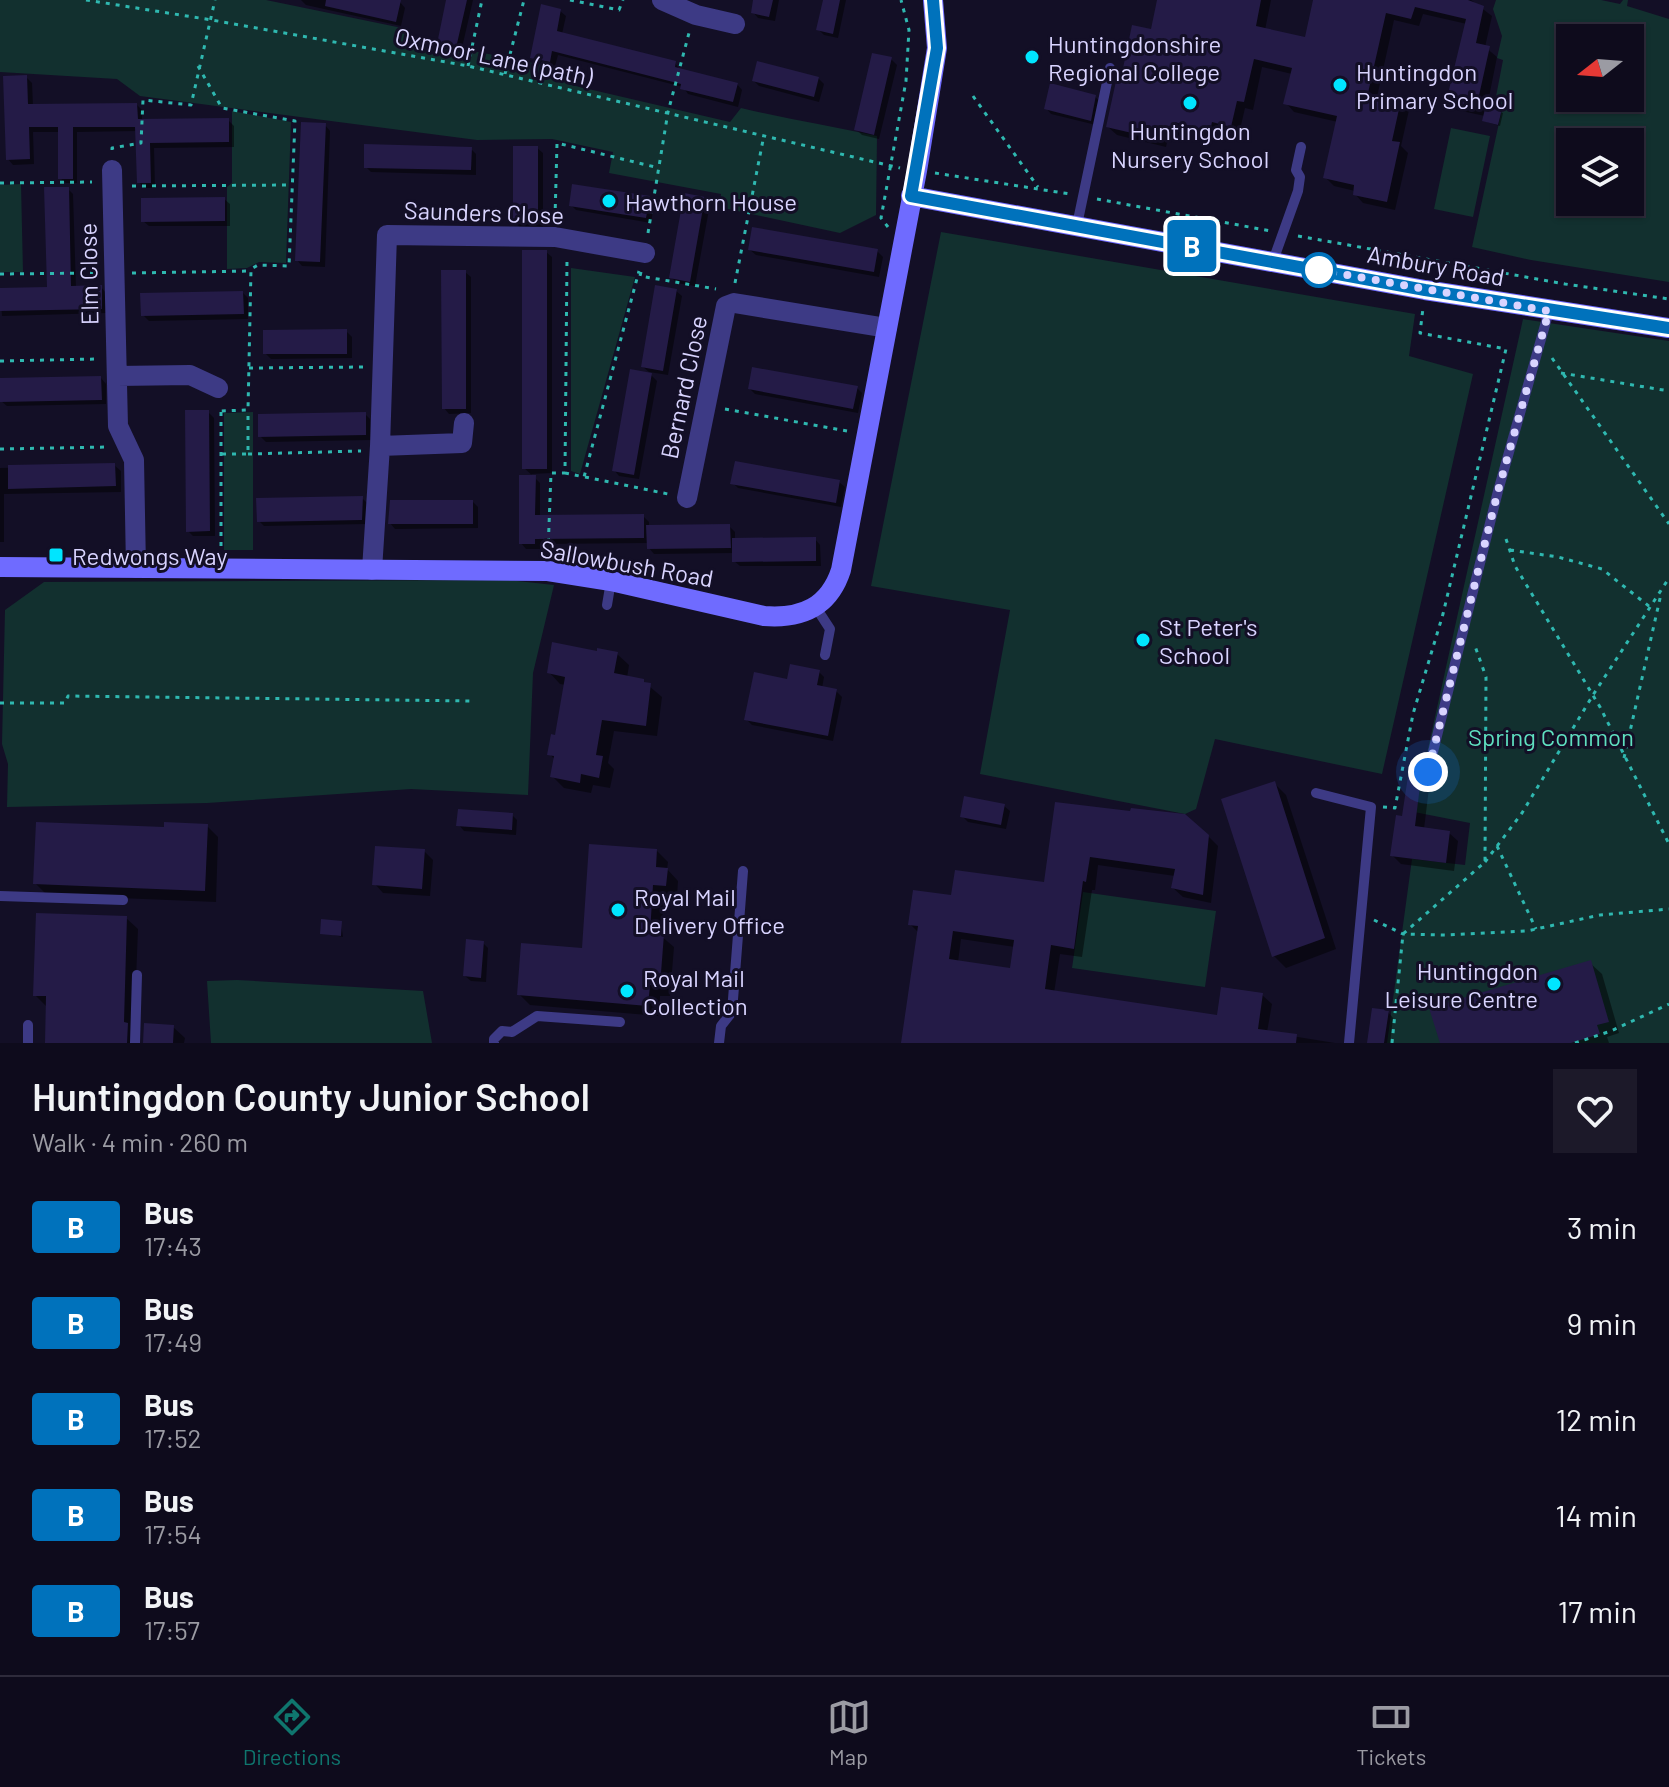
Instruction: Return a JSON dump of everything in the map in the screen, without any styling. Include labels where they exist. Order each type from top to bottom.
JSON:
[{"type":"street","points":[[815,606],[836,586],[841,570],[937,48],[933,0]]},
{"type":"street","points":[[670,1],[696,15],[735,24]]},
{"type":"street","name":"Elm Close","points":[[112,179],[118,426],[134,460],[136,568]]},
{"type":"street","name":"Ambury Road","points":[[911,196],[1425,290],[1669,328]]},
{"type":"street","name":"Saunders Close","points":[[372,570],[380,448],[387,235],[561,238],[645,253]]},
{"type":"street","name":"Bernard Close","points":[[687,498],[726,306],[734,298],[887,328]]},
{"type":"street","points":[[117,367],[190,375],[218,388]]},
{"type":"street","points":[[380,448],[462,443],[464,423]]},
{"type":"street","name":"Sallowbush Road","points":[[0,567],[548,571],[611,581],[764,616],[784,617],[815,606]]},
{"type":"lane","points":[[1077,225],[1110,68]]},
{"type":"lane","points":[[1273,261],[1298,191],[1300,177],[1296,170],[1301,147]]},
{"type":"lane","points":[[1428,772],[1498,491],[1549,311]]},
{"type":"lane","points":[[607,605],[611,581]]},
{"type":"lane","points":[[815,606],[830,629],[825,655]]},
{"type":"lane","points":[[1316,793],[1371,807],[1349,1043]]},
{"type":"lane","points":[[719,1043],[721,1026],[732,1012],[743,871]]},
{"type":"lane","points":[[0,896],[123,900]]},
{"type":"lane","points":[[135,1043],[137,975]]},
{"type":"lane","points":[[494,1043],[502,1031],[512,1032],[537,1016],[620,1022]]},
{"type":"lane","points":[[28,1025],[28,1043]]},
{"type":"path","name":"Oxmoor Lane (path)","points":[[86,0],[468,66],[890,165]]},
{"type":"path","points":[[112,179],[112,148],[141,143],[143,100],[191,105],[215,0]]},
{"type":"path","points":[[468,66],[482,0]]},
{"type":"path","points":[[505,75],[524,0]]},
{"type":"path","points":[[570,0],[619,10],[623,0]]},
{"type":"path","points":[[901,0],[909,30],[906,81],[881,218],[902,246]]},
{"type":"path","points":[[198,66],[222,108],[295,121],[289,266],[258,265],[250,271],[248,454]]},
{"type":"path","points":[[973,96],[1040,189]]},
{"type":"path","points":[[645,253],[640,276],[734,298],[764,135]]},
{"type":"path","points":[[548,571],[551,473],[565,473],[557,143],[659,168]]},
{"type":"path","points":[[0,183],[112,179],[292,185]]},
{"type":"path","points":[[1371,807],[1395,808],[1413,714],[1443,614],[1506,349],[1420,333],[1425,290]]},
{"type":"path","points":[[1551,349],[1552,362],[1601,424],[1669,524]]},
{"type":"path","points":[[0,361],[117,367]]},
{"type":"path","points":[[249,368],[383,367]]},
{"type":"path","points":[[1561,373],[1669,391]]},
{"type":"path","points":[[218,388],[222,454],[220,568]]},
{"type":"path","points":[[706,405],[866,435]]},
{"type":"path","points":[[221,411],[248,410]]},
{"type":"path","points":[[0,449],[108,447],[124,438]]},
{"type":"path","points":[[222,454],[380,448]]},
{"type":"path","points":[[584,477],[687,498]]},
{"type":"path","points":[[1506,539],[1515,566],[1593,695],[1669,844]]},
{"type":"path","points":[[1510,550],[1558,557],[1602,569],[1650,607]]},
{"type":"path","points":[[1392,1043],[1403,934],[1485,862],[1522,813],[1669,578]]},
{"type":"path","points":[[1624,758],[1662,588]]},
{"type":"path","points":[[1466,621],[1486,677],[1485,862]]},
{"type":"path","points":[[0,703],[65,703],[68,696],[471,701]]},
{"type":"path","points":[[1497,846],[1536,929]]},
{"type":"path","points":[[1362,914],[1403,934],[1446,935],[1536,929],[1600,915],[1669,909]]},
{"type":"path","points":[[1575,1043],[1611,1031],[1669,1004]]},
{"type":"green space","points":[[0,0],[266,0],[402,28],[407,38],[564,69],[567,84],[730,122],[741,108],[877,136],[876,215],[840,233],[719,207],[721,194],[609,173],[613,152],[552,139],[477,140],[140,96],[117,79],[0,72]]},
{"type":"green space","points":[[1496,0],[1601,0],[1620,4],[1628,0],[1627,6],[1669,19],[1669,282],[1531,260],[1472,247],[1502,109],[1494,107],[1503,60],[1497,58],[1502,36],[1493,9]]},
{"type":"green space","points":[[232,111],[291,122],[286,263],[259,262],[247,268],[227,269],[227,187],[232,183]]},
{"type":"green space","points":[[1451,128],[1490,136],[1473,217],[1434,209]]},
{"type":"green space","points":[[21,184],[23,272],[0,272],[0,185]]},
{"type":"green space","name":"St Peter's School","points":[[941,232],[1415,314],[1409,356],[1473,374],[1382,774],[1215,739],[1196,809],[1185,814],[980,774],[1010,610],[871,586]]},
{"type":"green space","points":[[571,268],[635,277],[580,474],[571,471]]},
{"type":"green space","name":"Spring Common","points":[[1523,319],[1669,341],[1669,1043],[1387,1043],[1412,859],[1465,865],[1470,823],[1414,812]]},
{"type":"green space","points":[[253,412],[253,550],[224,550],[224,413]]},
{"type":"green space","points":[[507,580],[554,585],[533,673],[528,795],[411,789],[207,803],[7,807],[8,764],[2,744],[5,610],[44,582]]},
{"type":"green space","points":[[1083,892],[1216,911],[1205,987],[1072,968]]},
{"type":"green space","points":[[207,981],[423,991],[432,1043],[211,1043]]},
{"type":"building","points":[[326,0],[401,0],[396,22],[325,6]]},
{"type":"building","points":[[446,0],[467,0],[456,48],[437,44]]},
{"type":"building","points":[[753,0],[773,0],[769,17],[751,13]]},
{"type":"building","points":[[823,0],[840,0],[833,34],[816,30]]},
{"type":"building","points":[[1157,0],[1261,0],[1256,26],[1305,37],[1313,0],[1468,0],[1484,6],[1476,43],[1490,46],[1476,109],[1446,102],[1466,19],[1415,7],[1411,19],[1386,13],[1368,93],[1401,100],[1392,141],[1400,142],[1387,202],[1353,195],[1354,185],[1323,178],[1337,116],[1283,104],[1292,68],[1254,59],[1244,102],[1237,101],[1231,127],[1212,122],[1210,131],[1174,122],[1172,129],[1161,126],[1158,139],[1106,127],[1132,25],[1151,29]]},
{"type":"building","points":[[541,4],[561,9],[557,31],[676,61],[675,67],[738,83],[733,102],[680,89],[681,84],[552,51],[550,62],[530,58]]},
{"type":"building","points":[[872,53],[892,57],[874,135],[854,130]]},
{"type":"building","points":[[757,61],[819,77],[814,97],[752,81]]},
{"type":"building","points":[[27,75],[28,104],[137,103],[138,119],[229,118],[229,142],[150,143],[151,183],[137,183],[135,127],[73,127],[73,179],[58,179],[58,127],[29,127],[30,159],[6,160],[3,76]]},
{"type":"building","points":[[1050,83],[1096,95],[1091,121],[1044,109]]},
{"type":"building","points":[[1486,105],[1502,109],[1498,125],[1482,121]]},
{"type":"building","points":[[301,122],[326,123],[320,262],[295,261]]},
{"type":"building","points":[[364,144],[472,147],[471,170],[364,168]]},
{"type":"building","points":[[513,146],[538,146],[538,224],[513,224]]},
{"type":"building","name":"Hawthorn House","points":[[572,184],[650,196],[646,218],[569,206]]},
{"type":"building","points":[[44,187],[69,187],[71,286],[102,285],[102,309],[0,311],[0,288],[47,287]]},
{"type":"building","points":[[684,193],[705,197],[690,282],[669,278]]},
{"type":"building","points":[[225,197],[225,221],[141,222],[141,198]]},
{"type":"building","points":[[752,227],[878,249],[874,272],[748,250]]},
{"type":"building","points":[[522,250],[547,250],[547,469],[522,469]]},
{"type":"building","points":[[441,270],[466,270],[466,409],[442,409]]},
{"type":"building","points":[[655,285],[677,289],[663,371],[641,367]]},
{"type":"building","points":[[243,291],[244,314],[141,316],[140,293]]},
{"type":"building","points":[[347,329],[347,354],[263,354],[263,330]]},
{"type":"building","points":[[752,367],[858,386],[853,409],[748,389]]},
{"type":"building","points":[[630,369],[652,373],[634,475],[612,471]]},
{"type":"building","points":[[101,376],[102,400],[0,402],[0,378]]},
{"type":"building","points":[[185,410],[209,410],[210,531],[186,532]]},
{"type":"building","points":[[366,412],[366,435],[258,437],[258,414]]},
{"type":"building","points":[[735,461],[840,480],[836,503],[730,484]]},
{"type":"building","points":[[115,463],[116,486],[8,489],[8,465]]},
{"type":"building","points":[[519,475],[536,475],[535,515],[644,514],[644,538],[535,539],[535,544],[519,544]]},
{"type":"building","points":[[363,496],[362,520],[257,522],[256,498]]},
{"type":"building","points":[[390,500],[473,500],[473,524],[388,524]]},
{"type":"building","points":[[730,524],[731,548],[647,549],[646,525]]},
{"type":"building","points":[[816,537],[816,561],[732,562],[732,538]]},
{"type":"building","points":[[552,642],[618,652],[614,673],[651,683],[646,726],[602,720],[596,755],[603,756],[599,778],[581,774],[580,783],[550,777],[554,756],[547,755],[551,734],[555,735],[565,677],[547,673]]},
{"type":"building","points":[[790,664],[820,670],[817,685],[837,689],[828,736],[744,720],[754,672],[787,679]]},
{"type":"building","points":[[1408,776],[1421,778],[1415,826],[1450,831],[1446,863],[1390,856],[1396,815],[1402,816]]},
{"type":"building","points":[[1275,781],[1325,938],[1272,957],[1221,799]]},
{"type":"building","points":[[964,796],[1005,804],[1001,825],[960,817]]},
{"type":"building","points":[[1055,802],[1185,814],[1209,835],[1203,895],[1171,888],[1175,869],[1090,857],[1086,882],[1083,881],[1074,949],[1051,945],[1045,989],[1217,1015],[1221,987],[1263,993],[1258,1029],[1297,1034],[1296,1043],[901,1043],[918,926],[908,925],[913,890],[951,895],[955,870],[1044,882]],"holes":[[[953,931],[1014,940],[1010,968],[949,959]]]},
{"type":"building","points":[[458,809],[513,813],[512,830],[456,826]]},
{"type":"building","points":[[36,822],[164,827],[164,822],[208,824],[205,891],[33,884]]},
{"type":"building","name":"Royal Mail Delivery Office","points":[[589,844],[657,849],[656,867],[668,868],[666,886],[653,885],[650,933],[664,934],[660,986],[650,985],[648,1006],[517,995],[521,943],[582,948]]},
{"type":"building","points":[[375,846],[425,849],[422,889],[372,885]]},
{"type":"building","points":[[36,913],[127,916],[124,1022],[128,1023],[127,1043],[45,1043],[46,996],[33,996]]},
{"type":"building","points":[[321,919],[342,921],[341,936],[320,934]]},
{"type":"building","points":[[466,939],[484,941],[481,978],[463,976]]},
{"type":"building","name":"Huntingdon Leisure Centre","points":[[1591,960],[1609,1022],[1597,1025],[1600,1034],[1571,1043],[1440,1043],[1429,1008]]},
{"type":"building","points":[[1372,1008],[1389,1010],[1384,1043],[1367,1043]]},
{"type":"building","points":[[144,1023],[174,1025],[173,1043],[143,1043]]},
{"type":"bus line","name":"B","points":[[933,0],[937,48],[911,196],[1425,290],[1669,328]]},
{"type":"place","name":"Huntingdonshire Regional College","points":[[1032,57]]},
{"type":"place","name":"Huntingdon Primary School","points":[[1340,85]]},
{"type":"place","name":"Huntingdon Nursery School","points":[[1190,103]]},
{"type":"place","name":"Hawthorn House","points":[[609,201]]},
{"type":"place","name":"Redwongs Way","points":[[56,555]]},
{"type":"place","name":"St Peter's School","points":[[1143,640]]},
{"type":"place","name":"Royal Mail Delivery Office","points":[[618,910]]},
{"type":"place","name":"Huntingdon Leisure Centre","points":[[1554,984]]},
{"type":"place","name":"Royal Mail Collection","points":[[627,991]]},
{"type":"route","points":[[1319,270],[1549,311],[1498,491],[1428,772]]}]
